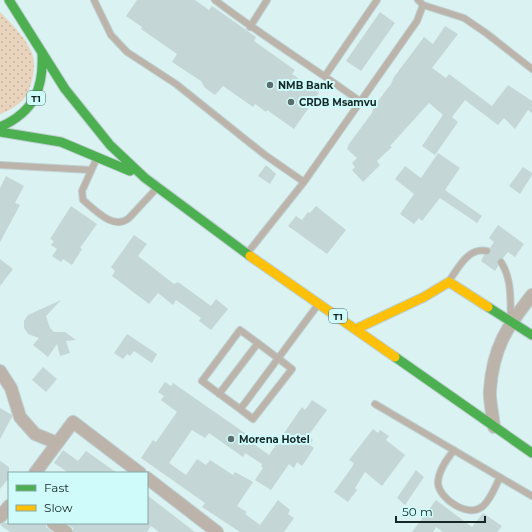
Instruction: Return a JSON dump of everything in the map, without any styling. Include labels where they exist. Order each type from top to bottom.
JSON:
[{"type":"main road","name":"T1","points":[[0,0],[28,29],[65,89],[87,118],[110,145],[145,178],[247,254],[320,303],[532,453]]},
{"type":"main road","points":[[9,0],[28,29]]},
{"type":"main road","name":"T1","points":[[0,127],[21,116],[36,98],[43,76],[42,51]]},
{"type":"main road","name":"T1","points":[[0,132],[38,137],[61,142],[98,156],[145,178]]},
{"type":"main road","points":[[356,329],[424,297],[449,282],[532,335]]},
{"type":"street","points":[[494,427],[490,391],[498,344],[511,322],[532,295]]},
{"type":"street","points":[[0,371],[11,388],[20,417],[35,434],[57,443]]},
{"type":"street","points":[[36,472],[73,422],[139,472]]},
{"type":"street","points":[[148,479],[216,532]]},
{"type":"street","points":[[0,517],[8,507]]},
{"type":"street","points":[[54,524],[66,532]]},
{"type":"lane","points":[[94,0],[111,36],[127,52],[176,84],[265,155],[304,182]]},
{"type":"lane","points":[[215,0],[250,27],[325,76],[361,102]]},
{"type":"lane","points":[[250,27],[267,0]]},
{"type":"lane","points":[[325,76],[377,0]]},
{"type":"lane","points":[[418,0],[423,5],[464,18],[486,32],[532,69]]},
{"type":"lane","points":[[247,254],[304,182],[361,102],[417,21],[423,5]]},
{"type":"lane","points":[[98,156],[82,191],[83,200],[106,218],[117,224],[124,222],[129,218],[158,188]]},
{"type":"lane","points":[[0,165],[91,170]]},
{"type":"lane","points":[[449,282],[470,253],[481,250],[487,251]]},
{"type":"lane","points":[[501,262],[507,270],[510,283],[511,322]]},
{"type":"lane","points":[[240,409],[320,303]]},
{"type":"lane","points":[[240,330],[258,343],[292,369],[253,419],[202,381],[240,330]]},
{"type":"lane","points":[[220,394],[258,343]]},
{"type":"lane","points":[[375,404],[532,496]]},
{"type":"lane","points":[[454,450],[443,466],[438,482],[443,495],[454,504],[469,510],[476,510],[482,507],[500,477]]},
{"type":"shaded area","points":[[0,12],[17,30],[28,46],[33,56],[34,72],[31,84],[25,97],[15,106],[0,114]]},
{"type":"building","points":[[137,0],[195,0],[209,10],[212,6],[256,37],[254,41],[295,70],[292,74],[319,93],[294,129],[267,110],[266,112],[255,104],[253,107],[223,86],[215,95],[205,88],[201,81],[172,62],[177,54],[141,29],[142,27],[126,16]]},
{"type":"building","points":[[380,12],[395,23],[361,71],[346,61]]},
{"type":"building","points":[[445,26],[458,34],[432,68],[446,78],[449,74],[492,106],[508,85],[532,101],[532,113],[528,110],[515,129],[504,118],[498,125],[465,100],[452,117],[458,122],[435,155],[422,146],[443,115],[429,103],[390,146],[392,147],[377,161],[380,165],[363,182],[352,170],[355,167],[352,163],[357,158],[347,149],[349,144],[372,113],[374,106],[391,84],[394,77],[424,37],[433,44]]},
{"type":"building","points":[[438,153],[460,168],[445,190],[482,216],[477,223],[440,198],[422,221],[419,218],[414,224],[400,214],[414,194],[395,179],[405,166],[421,178]]},
{"type":"building","points":[[266,165],[276,174],[270,184],[258,176]]},
{"type":"building","points":[[523,167],[532,173],[532,175],[520,194],[509,186]]},
{"type":"building","points":[[6,176],[24,186],[15,203],[20,205],[0,242],[0,188]]},
{"type":"building","points":[[71,206],[97,224],[80,248],[82,249],[72,265],[63,259],[61,262],[52,256],[57,249],[51,245],[54,241],[50,239]]},
{"type":"building","points":[[316,206],[346,230],[327,254],[288,226],[296,216],[302,220],[308,212],[310,213]]},
{"type":"building","points":[[498,225],[524,244],[515,257],[508,252],[503,258],[499,258],[497,262],[498,266],[495,271],[481,261],[484,255],[491,253],[490,248],[494,242],[489,238]]},
{"type":"building","points":[[134,235],[147,244],[138,256],[174,284],[178,282],[211,306],[216,299],[228,309],[211,330],[199,321],[201,318],[176,300],[173,305],[158,293],[149,304],[112,276],[115,271],[111,267]]},
{"type":"building","points":[[0,259],[13,269],[0,286]]},
{"type":"building","points":[[61,300],[46,316],[50,328],[54,332],[65,332],[76,340],[66,341],[70,353],[60,356],[57,344],[48,357],[33,345],[39,338],[28,334],[24,328],[24,321],[28,315]]},
{"type":"building","points":[[127,334],[157,354],[152,363],[134,351],[130,356],[127,354],[123,359],[114,353]]},
{"type":"building","points":[[43,367],[57,379],[46,392],[32,380]]},
{"type":"building","points":[[165,382],[171,386],[173,383],[252,438],[250,441],[269,455],[302,407],[305,410],[312,400],[327,410],[308,436],[313,440],[310,445],[314,448],[302,466],[297,462],[294,468],[289,464],[271,490],[255,480],[263,468],[261,466],[262,464],[245,453],[243,457],[209,433],[205,438],[192,430],[169,463],[186,475],[197,459],[206,465],[210,460],[233,475],[235,472],[253,482],[237,506],[247,512],[245,514],[260,525],[278,500],[290,510],[288,514],[294,518],[284,532],[240,532],[202,507],[205,503],[141,458],[153,440],[156,442],[177,412],[161,400],[164,396],[158,392]]},
{"type":"building","points":[[0,408],[12,415],[12,417],[0,439]]},
{"type":"building","points":[[373,429],[378,433],[380,430],[389,436],[386,440],[405,455],[382,486],[365,472],[355,488],[357,490],[348,502],[334,492],[354,463],[349,460]]},
{"type":"building","points":[[63,450],[78,461],[86,451],[116,472],[68,472],[54,463]]},
{"type":"building","points":[[0,461],[9,467],[9,472],[8,479],[0,489]]},
{"type":"building","points":[[416,470],[424,477],[405,505],[397,498]]},
{"type":"building","points":[[148,496],[195,532],[159,532],[151,526],[147,532],[73,532],[73,528],[67,524],[148,524]]},
{"type":"building","points":[[436,500],[472,527],[483,513],[502,526],[497,532],[443,532],[436,527],[433,532],[412,532]]},
{"type":"building","points":[[4,523],[46,524],[46,527],[53,532],[10,532],[0,525]]},
{"type":"traffic: fast","points":[[9,0],[65,89],[110,145],[145,178],[250,256]]},
{"type":"traffic: fast","points":[[0,127],[12,121],[21,114],[34,98],[39,88],[41,77],[42,52]]},
{"type":"traffic: fast","points":[[0,132],[61,142],[130,171]]},
{"type":"traffic: fast","points":[[488,307],[532,335]]},
{"type":"traffic: fast","points":[[395,357],[532,453]]},
{"type":"traffic: slow","points":[[250,256],[395,357]]},
{"type":"traffic: slow","points":[[356,329],[424,297],[449,282],[488,307]]},
{"type":"place","name":"NMB Bank","points":[[270,85]]},
{"type":"place","name":"CRDB Msamvu","points":[[291,102]]},
{"type":"place","name":"Morena Hotel","points":[[231,439]]}]
